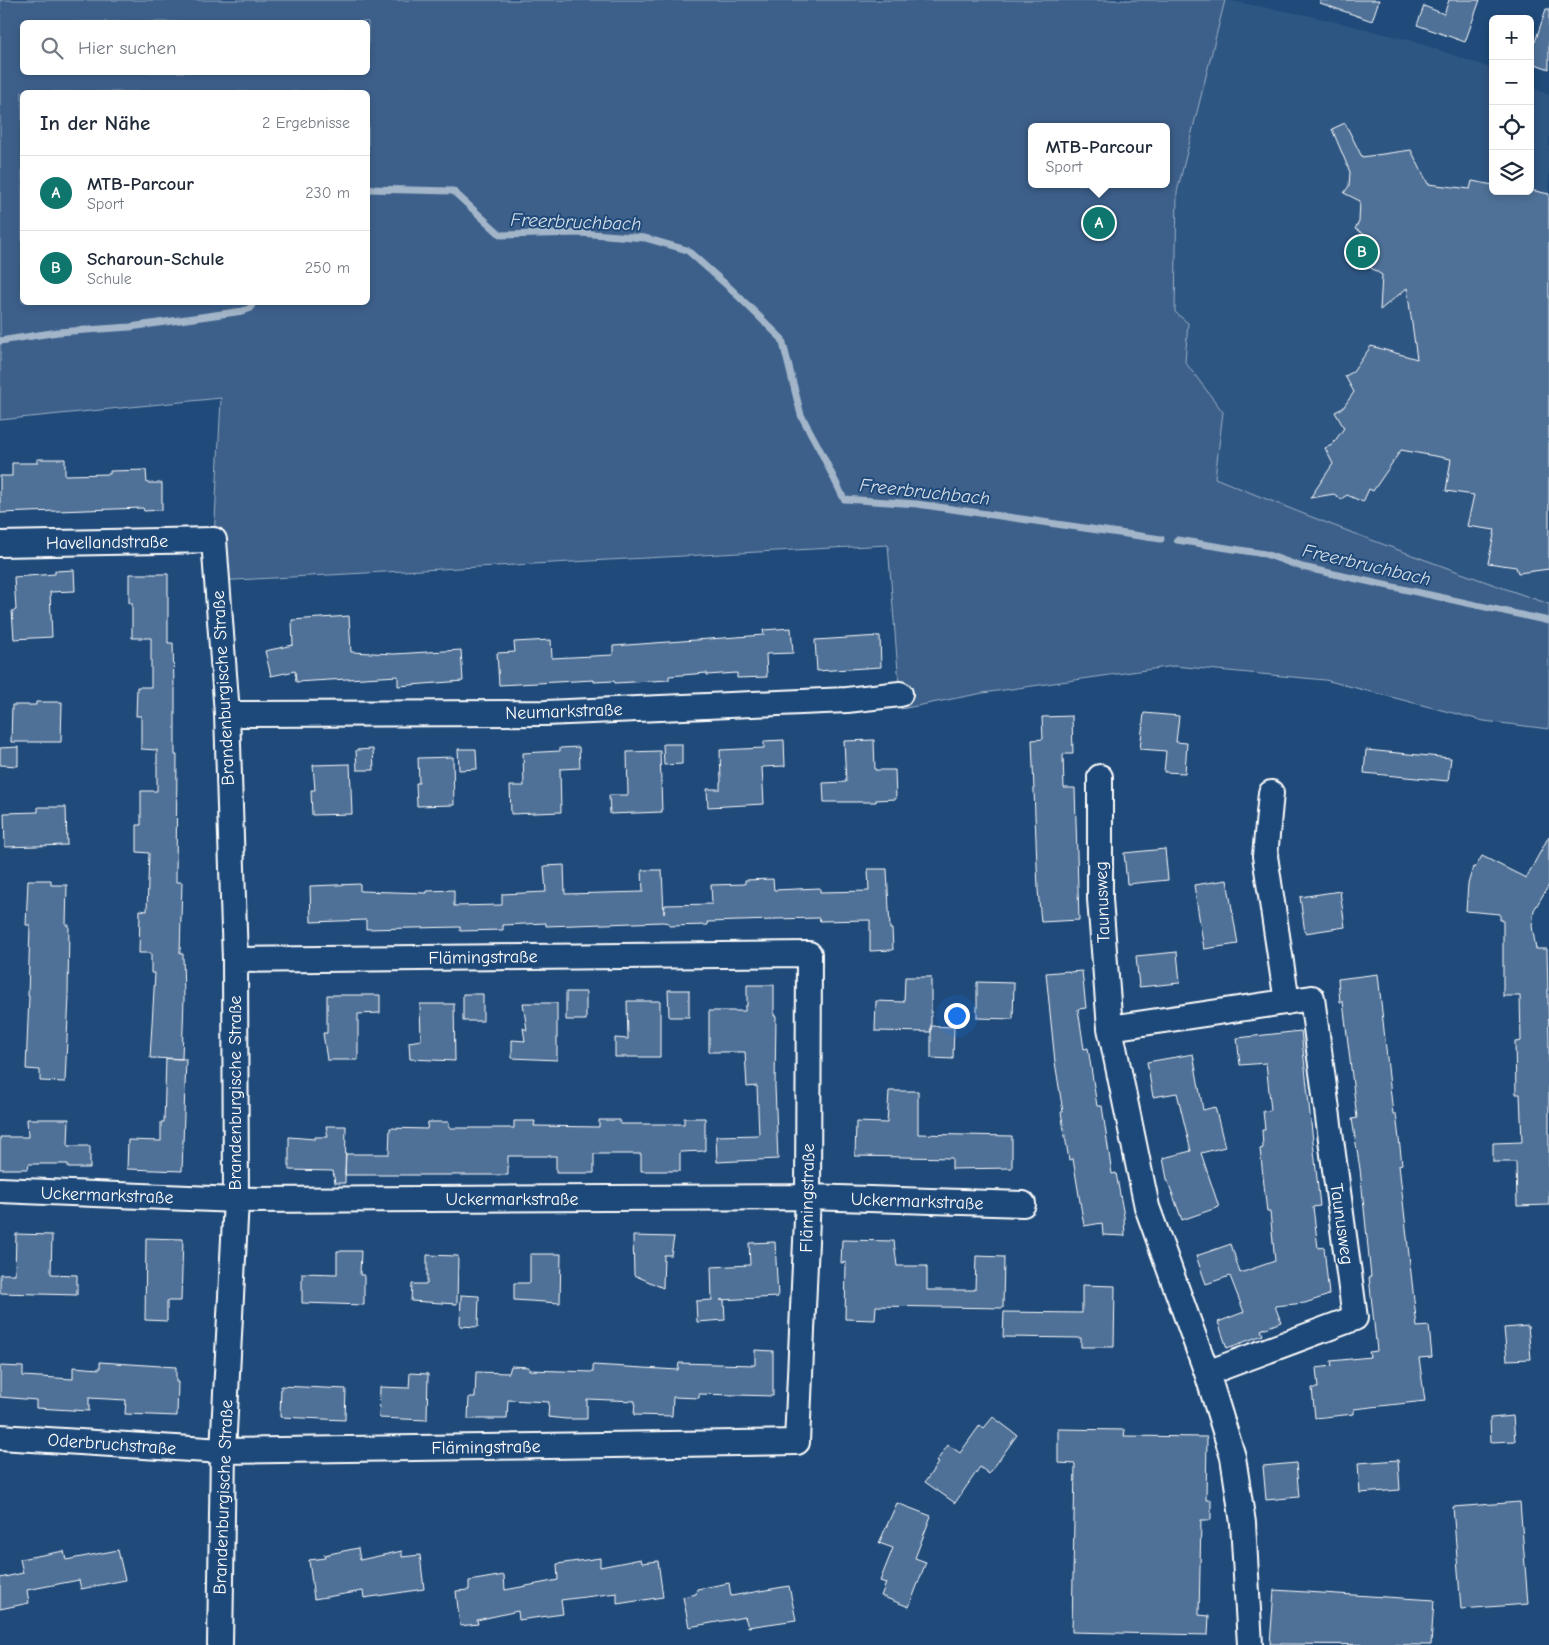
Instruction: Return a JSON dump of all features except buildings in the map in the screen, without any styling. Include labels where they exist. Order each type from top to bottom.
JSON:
[{"type":"street","name":"Havellandstraße","points":[[0,544],[214,540]]},
{"type":"street","name":"Brandenburgische Straße","points":[[214,540],[227,714],[235,960],[236,1200],[223,1451],[220,1645]]},
{"type":"street","name":"Neumarkstraße","points":[[227,714],[545,713],[847,700],[900,694]]},
{"type":"street","name":"Taunusweg","points":[[1100,777],[1100,899],[1110,1028],[1147,1207],[1208,1373],[1233,1457],[1244,1523],[1250,1645]]},
{"type":"street","points":[[1271,793],[1265,856],[1287,1002]]},
{"type":"street","name":"Flämingstraße","points":[[223,1451],[797,1442],[808,1197],[809,954],[235,960]]},
{"type":"street","name":"Taunusweg","points":[[1110,1028],[1312,998],[1355,1318],[1208,1373]]},
{"type":"street","name":"Uckermarkstraße","points":[[0,1190],[236,1200],[808,1197],[1023,1204]]},
{"type":"street","name":"Oderbruchstraße","points":[[0,1436],[223,1451]]},
{"type":"shaded area","points":[[0,0],[1225,0],[1177,192],[1175,312],[1188,323],[1185,362],[1223,412],[1215,478],[1381,544],[1549,604],[1549,729],[1484,721],[1325,680],[1174,666],[983,693],[901,709],[888,545],[217,581],[214,540],[221,398],[0,420]]},
{"type":"shaded area","points":[[1225,0],[1307,15],[1410,40],[1489,68],[1489,195],[1534,195],[1534,88],[1549,95],[1549,604],[1438,566],[1306,516],[1215,478],[1223,412],[1185,362],[1188,323],[1175,312],[1177,192]]},
{"type":"waterway","name":"Freerbruchbach","points":[[370,189],[453,191],[501,235],[580,233],[645,238],[687,250],[731,289],[782,339],[801,415],[844,499],[917,504],[1161,539]]},
{"type":"waterway","name":"Freerbruchbach","points":[[0,341],[58,332],[130,327],[243,311],[251,308],[252,305]]},
{"type":"waterway","name":"Freerbruchbach","points":[[1177,540],[1265,554],[1302,567],[1549,621]]},
{"type":"place","name":"MTB-Parcour","points":[[1099,223]]},
{"type":"place","name":"Scharoun-Schule","points":[[1362,252]]}]
